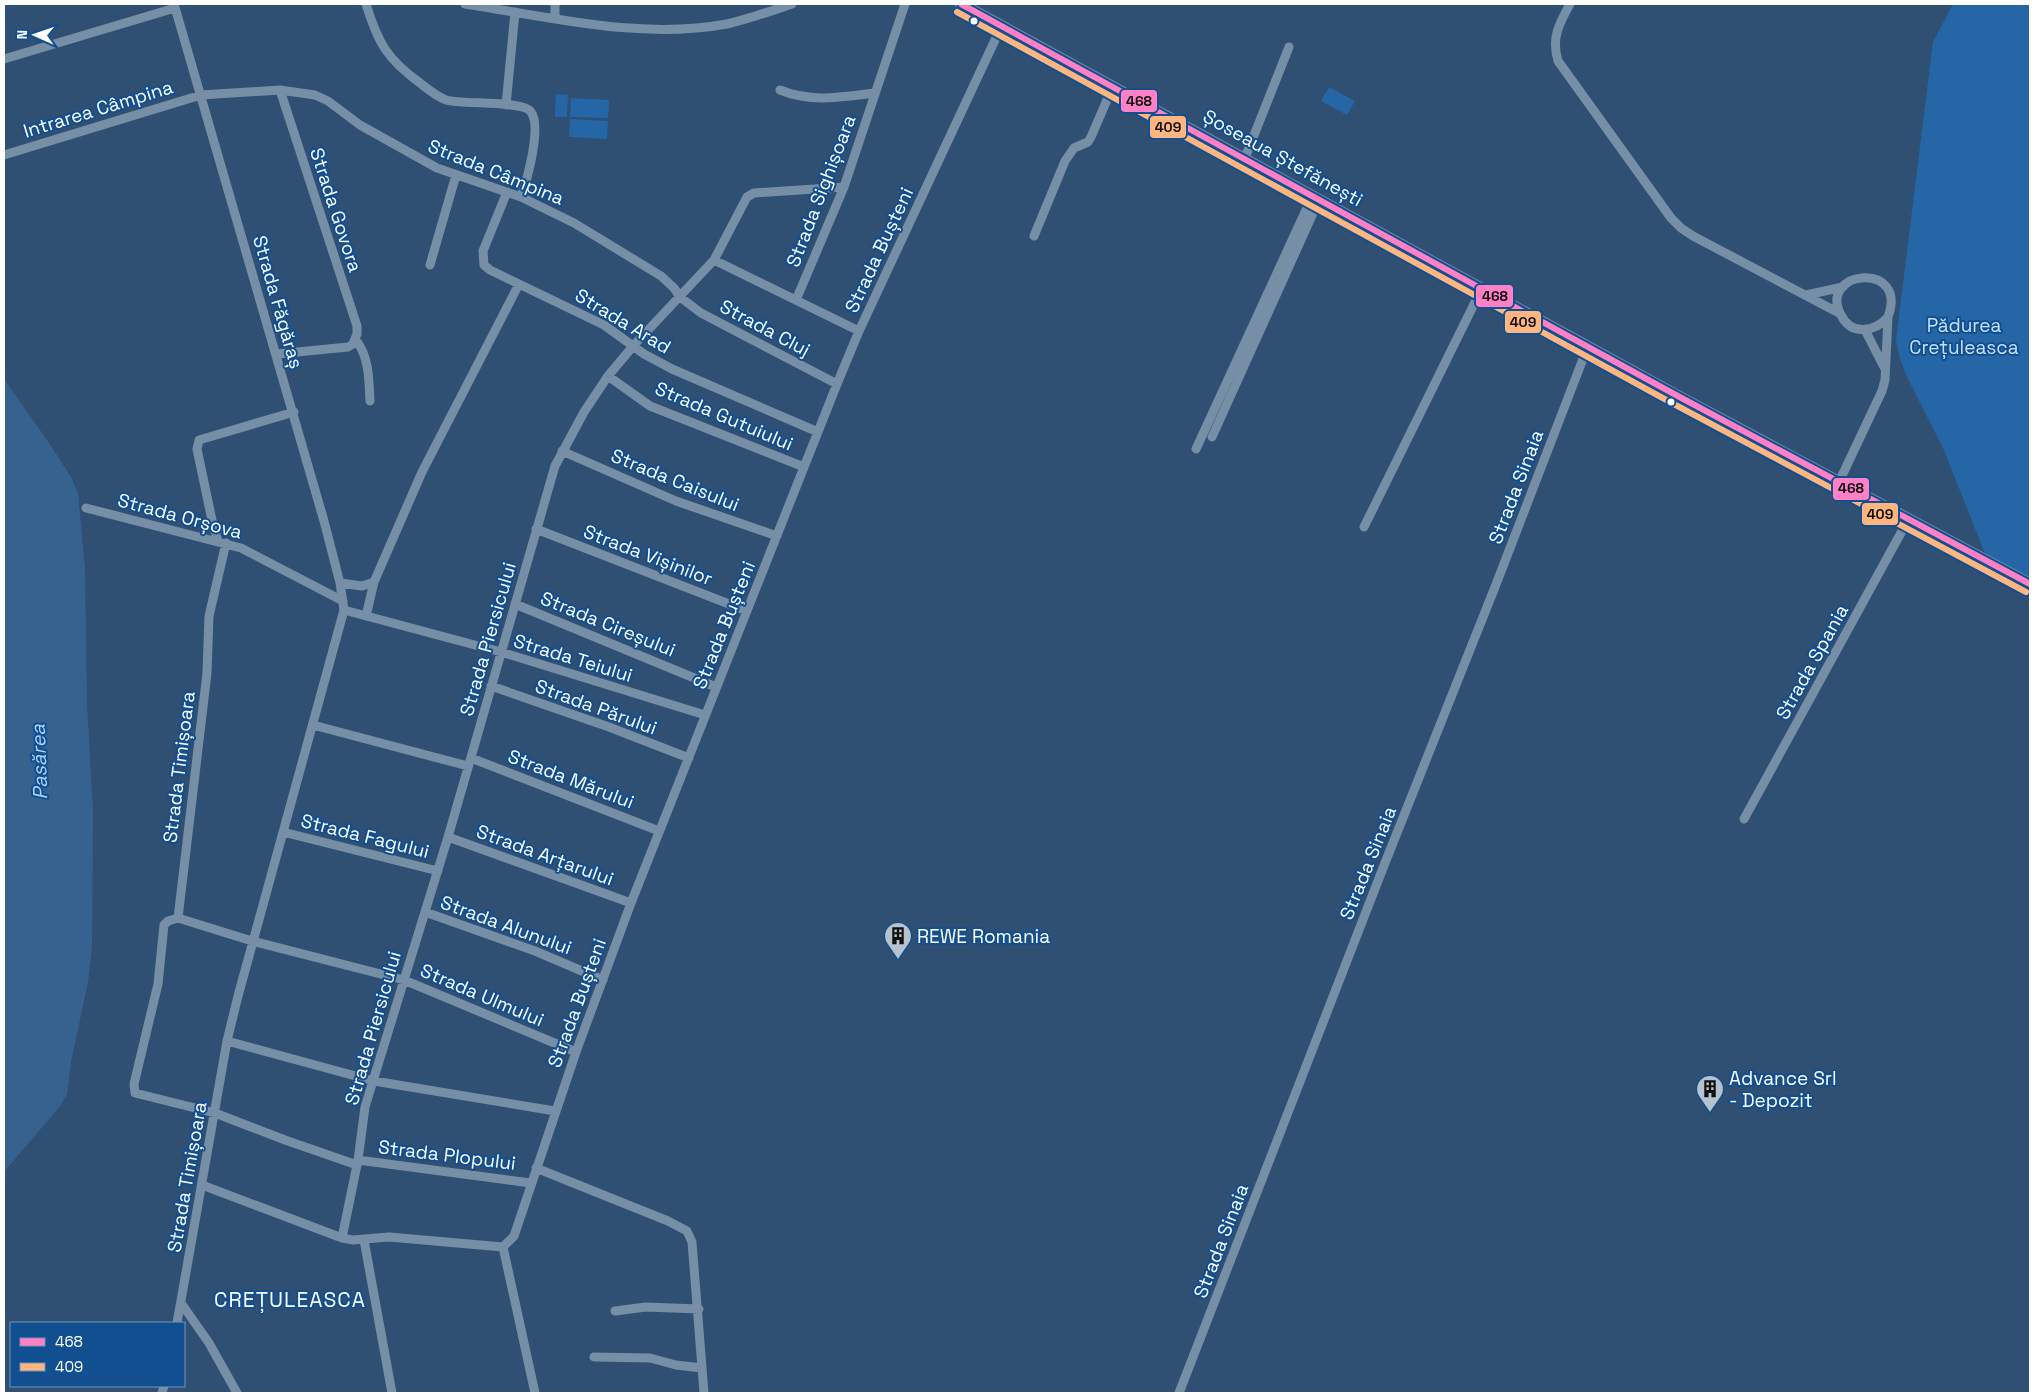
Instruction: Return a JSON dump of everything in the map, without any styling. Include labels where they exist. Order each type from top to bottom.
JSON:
[{"type":"main road","name":"Șoseaua Ștefănești","points":[[961,4],[1908,520],[2030,584]]},
{"type":"street","points":[[366,4],[377,35],[390,57],[438,96],[460,102],[525,106],[533,114],[535,132],[530,169],[521,197]]},
{"type":"street","points":[[465,4],[614,27],[673,28],[727,24],[792,4]]},
{"type":"street","points":[[555,4],[555,19]]},
{"type":"street","name":"Strada Sighișoara","points":[[796,300],[844,187],[906,4]]},
{"type":"street","points":[[1570,4],[1555,35],[1554,48],[1558,62],[1672,218],[1681,228],[1693,236],[1839,312]]},
{"type":"street","points":[[4,59],[174,6]]},
{"type":"street","name":"Strada Făgăraș","points":[[174,6],[294,412],[340,583],[343,606]]},
{"type":"street","points":[[506,104],[515,12]]},
{"type":"street","name":"Strada Bușteni","points":[[503,1246],[514,1236],[555,1111],[631,903],[837,384],[859,331],[1002,25]]},
{"type":"street","points":[[1245,158],[1288,47]]},
{"type":"street","points":[[1034,236],[1065,160],[1074,148],[1088,142],[1091,138],[1113,86]]},
{"type":"street","name":"Strada Câmpina","points":[[201,95],[280,90],[315,95],[328,101],[360,125],[437,168],[521,197],[574,223],[645,267],[674,288],[680,298]]},
{"type":"street","name":"Strada Govora","points":[[280,90],[357,326],[356,340],[361,346],[367,363],[370,400]]},
{"type":"street","name":"Strada Sighișoara","points":[[780,90],[808,98],[875,93]]},
{"type":"street","name":"Intrarea Câmpina","points":[[4,155],[201,95]]},
{"type":"street","points":[[430,265],[456,176]]},
{"type":"street","name":"Strada Piersicului","points":[[342,1238],[358,1162],[366,1107],[448,837],[552,474],[562,451],[584,412],[608,376],[634,345],[714,260],[743,202],[750,194],[844,187]]},
{"type":"street","name":"Strada Arad","points":[[507,192],[483,251],[482,259],[484,265],[490,270],[604,325],[644,354],[672,369],[818,432]]},
{"type":"street","points":[[1212,437],[1316,198]]},
{"type":"street","points":[[1196,449],[1316,198]]},
{"type":"street","name":"Strada Sighișoara","points":[[714,260],[859,331]]},
{"type":"street","points":[[1839,482],[1884,386],[1888,317],[1891,300],[1883,284],[1867,276],[1858,277],[1843,287],[1837,304],[1839,312],[1849,326],[1865,330],[1874,328],[1882,324],[1888,317]]},
{"type":"street","points":[[366,616],[374,582],[422,472],[519,284]]},
{"type":"street","points":[[1806,295],[1843,287]]},
{"type":"street","points":[[1364,527],[1482,288]]},
{"type":"street","name":"Strada Cluj","points":[[680,298],[702,313],[837,384]]},
{"type":"street","points":[[1865,330],[1885,370]]},
{"type":"street","points":[[277,354],[348,347],[356,340]]},
{"type":"street","name":"Strada Sinaia","points":[[1179,1393],[1386,860],[1493,594],[1588,346]]},
{"type":"street","name":"Strada Gutuiului","points":[[608,376],[650,406],[804,467]]},
{"type":"street","name":"Strada Timișoara","points":[[178,918],[206,682],[209,616],[222,542],[213,525],[197,450],[199,440],[294,412]]},
{"type":"street","name":"Strada Caisului","points":[[562,451],[676,501],[777,536]]},
{"type":"street","name":"Strada Orșova","points":[[86,508],[240,548],[343,606]]},
{"type":"street","name":"Strada Spania","points":[[1744,819],[1908,520]]},
{"type":"street","name":"Strada Vișinilor","points":[[536,529],[747,611]]},
{"type":"street","points":[[340,583],[362,586],[374,582]]},
{"type":"street","name":"Strada Cireșului","points":[[515,604],[716,687]]},
{"type":"street","name":"Strada Timișoara","points":[[176,1322],[227,1041],[252,941],[313,725],[343,606]]},
{"type":"street","name":"Strada Teiului","points":[[343,606],[366,616],[501,652],[705,715]]},
{"type":"street","name":"Strada Părului","points":[[491,686],[689,758]]},
{"type":"street","name":"Strada Mărului","points":[[313,725],[470,762],[659,831]]},
{"type":"street","name":"Strada Fagului","points":[[283,832],[438,871]]},
{"type":"street","name":"Strada Arțarului","points":[[448,837],[631,903]]},
{"type":"street","name":"Strada Alunului","points":[[425,912],[534,951],[603,980]]},
{"type":"street","points":[[178,918],[252,941]]},
{"type":"street","name":"Strada Plopului","points":[[178,918],[168,921],[164,925],[158,984],[134,1089],[135,1093],[215,1113],[285,1140],[358,1162],[531,1183]]},
{"type":"street","name":"Strada Ulmului","points":[[252,941],[404,980],[576,1052]]},
{"type":"street","points":[[227,1041],[374,1081],[555,1111]]},
{"type":"street","points":[[536,1168],[668,1221],[686,1231],[692,1242],[704,1393]]},
{"type":"street","points":[[202,1185],[342,1238],[364,1240],[389,1237],[503,1246],[535,1393]]},
{"type":"street","points":[[364,1240],[392,1393]]},
{"type":"street","points":[[181,1303],[209,1342],[237,1393]]},
{"type":"street","points":[[614,1311],[646,1307],[698,1309]]},
{"type":"street","points":[[594,1357],[650,1358],[676,1365],[702,1368]]},
{"type":"green space","name":"Pădurea Crețuleasca","points":[[1953,4],[2030,4],[2030,579],[1986,556],[1943,448],[1907,377],[1900,359],[1896,340],[1933,42]]},
{"type":"green space","points":[[1329,87],[1355,101],[1347,115],[1321,101]]},
{"type":"green space","points":[[556,94],[568,95],[567,117],[555,117]]},
{"type":"green space","points":[[571,98],[609,100],[608,118],[570,117]]},
{"type":"green space","points":[[570,119],[608,121],[607,139],[569,137]]},
{"type":"water","name":"Pasărea","points":[[4,379],[49,443],[71,477],[78,493],[85,568],[87,704],[93,811],[92,947],[88,982],[71,1062],[67,1094],[61,1105],[4,1172]]},
{"type":"transit line","name":"468","points":[[961,4],[1674,394],[2030,584]]},
{"type":"transit line","name":"409","points":[[957,12],[1670,402],[2026,592]]},
{"type":"place","name":"REWE Romania","points":[[898,960]]},
{"type":"place","name":"Advance Srl - Depozit","points":[[1710,1113]]},
{"type":"district","name":"CREȚULEASCA","points":[[290,1299]]}]
